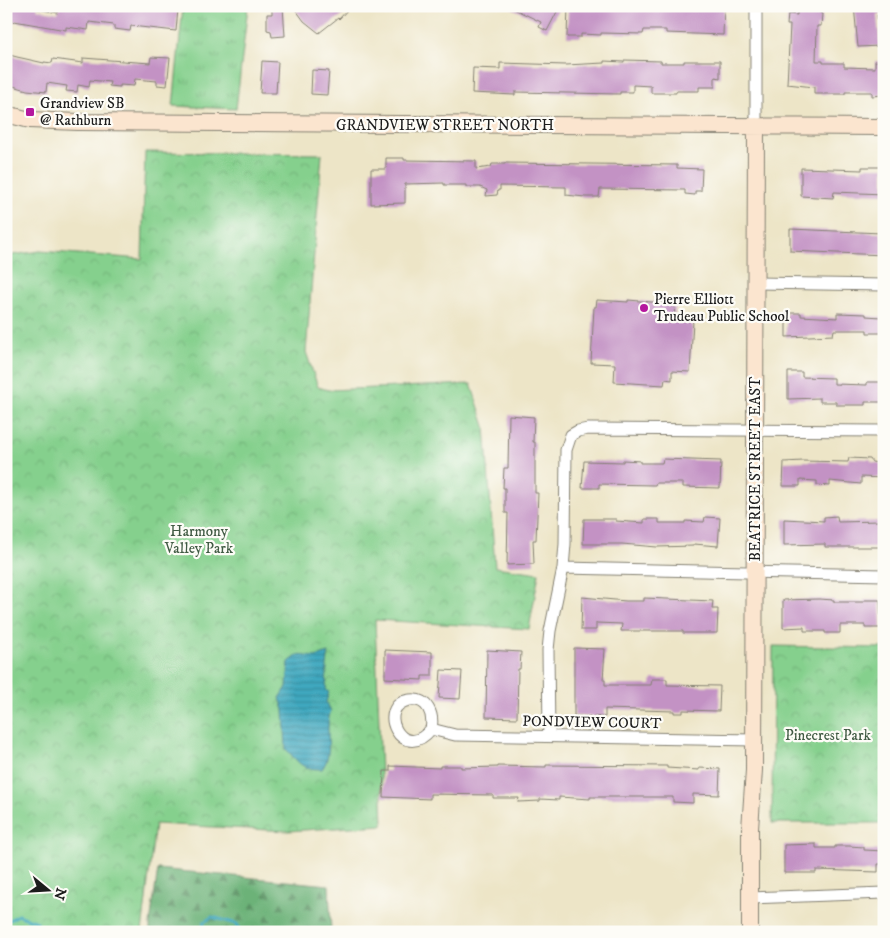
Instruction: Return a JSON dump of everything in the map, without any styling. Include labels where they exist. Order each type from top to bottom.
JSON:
[{"type":"street","name":"BEATRICE STREET EAST","points":[[750,932],[750,829],[754,740],[756,6]]},
{"type":"street","name":"GRANDVIEW STREET NORTH","points":[[6,114],[30,120],[78,122],[884,127]]},
{"type":"street","points":[[755,283],[884,285]]},
{"type":"street","points":[[549,736],[548,659],[550,631],[563,568],[566,450],[571,436],[578,431],[588,429],[884,431]]},
{"type":"street","points":[[563,568],[884,575]]},
{"type":"street","name":"PONDVIEW COURT","points":[[431,729],[455,735],[754,740]]},
{"type":"street","points":[[750,898],[884,893]]},
{"type":"green space","points":[[183,6],[248,6],[236,109],[173,106]]},
{"type":"green space","name":"Harmony Valley Park","points":[[145,152],[322,154],[306,352],[318,387],[328,390],[471,384],[485,426],[495,567],[539,573],[529,629],[375,620],[383,825],[288,831],[155,824],[142,932],[6,932],[6,256],[40,251],[142,259]]},
{"type":"green space","name":"Pinecrest Park","points":[[773,646],[884,648],[884,823],[772,823]]},
{"type":"green space","points":[[158,869],[329,885],[331,932],[150,932]]},
{"type":"water","points":[[329,653],[326,689],[329,692],[326,702],[331,711],[328,725],[328,755],[322,769],[309,768],[301,765],[286,749],[284,710],[280,698],[287,687],[289,662],[298,655],[315,657]]},
{"type":"building","points":[[6,6],[38,6],[37,9],[58,13],[59,6],[169,6],[169,8],[178,9],[176,31],[131,26],[130,31],[114,29],[114,25],[89,22],[88,30],[66,27],[66,30],[13,22],[6,19]]},
{"type":"building","points":[[301,6],[351,6],[339,19],[319,33],[304,21],[296,10]]},
{"type":"building","points":[[508,6],[560,6],[547,31],[539,27],[541,22]]},
{"type":"building","points":[[568,6],[718,6],[718,8],[724,8],[723,35],[666,33],[666,30],[644,30],[643,34],[601,33],[601,35],[581,34],[581,37],[567,37]]},
{"type":"building","points":[[854,6],[882,6],[882,15],[877,15],[880,46],[858,47]]},
{"type":"building","points":[[283,7],[285,36],[272,37],[271,31],[267,30],[267,14],[272,14],[272,8]]},
{"type":"building","points":[[797,8],[819,8],[819,12],[822,14],[821,26],[817,26],[816,61],[844,63],[844,67],[875,68],[875,61],[884,62],[884,87],[882,87],[882,95],[872,96],[872,92],[814,94],[814,87],[787,84],[790,25],[787,25],[788,14],[797,15]]},
{"type":"building","points":[[6,54],[44,63],[52,63],[53,59],[83,63],[83,58],[150,63],[151,57],[170,58],[167,86],[157,85],[157,81],[135,79],[134,86],[120,85],[120,87],[109,86],[110,82],[90,80],[89,87],[78,85],[77,92],[66,91],[67,86],[47,83],[46,92],[27,90],[6,84]]},
{"type":"building","points":[[624,60],[661,61],[661,63],[720,61],[720,78],[715,77],[715,87],[699,87],[699,91],[676,91],[676,93],[651,93],[651,86],[633,85],[633,92],[620,92],[620,94],[515,92],[515,95],[472,93],[473,68],[500,69],[500,63],[566,65],[604,63],[604,61],[624,62]]},
{"type":"building","points":[[262,61],[278,62],[276,93],[260,93]]},
{"type":"building","points":[[312,70],[329,71],[327,95],[311,94]]},
{"type":"building","points":[[386,158],[476,161],[476,169],[491,167],[492,164],[505,163],[677,165],[677,168],[702,169],[701,191],[695,191],[695,195],[685,194],[685,190],[600,189],[599,197],[585,197],[566,195],[566,187],[500,186],[497,195],[486,196],[487,190],[480,187],[444,185],[444,183],[405,184],[405,203],[371,204],[371,169],[386,169]]},
{"type":"building","points":[[862,167],[884,167],[884,194],[834,192],[833,198],[801,196],[801,168],[862,170]]},
{"type":"building","points":[[790,229],[881,233],[881,236],[884,236],[884,255],[790,251]]},
{"type":"building","points":[[597,300],[628,302],[628,300],[675,304],[674,320],[693,321],[690,372],[672,371],[672,380],[665,379],[664,385],[614,382],[615,364],[591,363],[594,307],[596,307]]},
{"type":"building","points":[[786,313],[801,313],[801,316],[837,318],[837,313],[866,314],[866,316],[881,317],[884,318],[884,333],[867,333],[867,330],[834,330],[833,335],[786,337]]},
{"type":"building","points":[[788,372],[802,372],[802,377],[834,378],[834,384],[867,385],[867,382],[884,382],[884,402],[865,402],[865,405],[836,405],[836,402],[820,402],[820,398],[788,399]]},
{"type":"building","points":[[509,415],[534,417],[535,493],[538,493],[536,540],[533,540],[534,564],[507,565],[508,513],[505,513],[505,488],[503,488],[504,468],[508,468]]},
{"type":"building","points":[[849,458],[870,459],[872,462],[884,464],[884,478],[861,477],[861,484],[830,481],[830,486],[817,485],[817,481],[800,480],[800,486],[783,486],[784,462],[848,462]]},
{"type":"building","points":[[663,459],[721,461],[720,488],[683,487],[683,483],[656,483],[655,485],[599,484],[599,488],[582,488],[584,461],[623,462],[623,460],[640,461],[640,463],[662,463]]},
{"type":"building","points":[[837,516],[838,522],[880,521],[880,547],[825,547],[825,544],[784,545],[784,519],[824,521],[824,517]]},
{"type":"building","points":[[705,517],[720,518],[718,546],[694,544],[693,546],[657,547],[622,544],[583,544],[584,519],[616,519],[616,521],[644,523],[644,519],[659,519],[659,523],[685,523],[685,521],[704,522]]},
{"type":"building","points":[[582,597],[626,601],[644,601],[644,598],[713,601],[712,609],[718,609],[717,633],[621,631],[622,624],[596,623],[596,630],[581,630]]},
{"type":"building","points":[[783,600],[834,600],[834,602],[880,600],[881,628],[865,628],[865,625],[840,625],[840,633],[825,633],[825,631],[804,631],[804,627],[783,628]]},
{"type":"building","points":[[574,648],[605,649],[603,680],[605,680],[605,685],[651,685],[652,679],[667,679],[667,685],[720,686],[719,711],[683,710],[683,713],[674,713],[674,711],[605,709],[605,717],[574,716]]},
{"type":"building","points":[[385,650],[432,652],[432,676],[422,676],[422,680],[385,678]]},
{"type":"building","points":[[487,650],[521,652],[520,669],[518,669],[517,718],[486,717]]},
{"type":"building","points":[[441,670],[462,671],[460,699],[439,698]]},
{"type":"building","points":[[546,765],[667,766],[667,768],[699,770],[699,768],[720,769],[719,795],[693,794],[693,803],[673,802],[673,797],[590,797],[590,799],[559,797],[559,800],[540,799],[540,801],[518,802],[519,798],[493,798],[493,795],[430,794],[430,799],[383,797],[384,771],[390,771],[390,766],[440,768],[440,766],[461,766],[461,768],[498,766],[546,767]]},
{"type":"building","points":[[816,844],[816,848],[849,846],[864,847],[864,850],[884,851],[884,864],[878,864],[878,872],[816,870],[816,873],[784,873],[784,845]]},
{"type":"waterway","points":[[6,922],[18,915],[37,922],[37,932]]},
{"type":"waterway","points":[[202,932],[204,922],[212,917],[237,924],[241,932]]},
{"type":"place","name":"Grandview SB @ Rathburn","points":[[30,112]]},
{"type":"place","name":"Pierre Elliott Trudeau Public School","points":[[644,308]]}]
